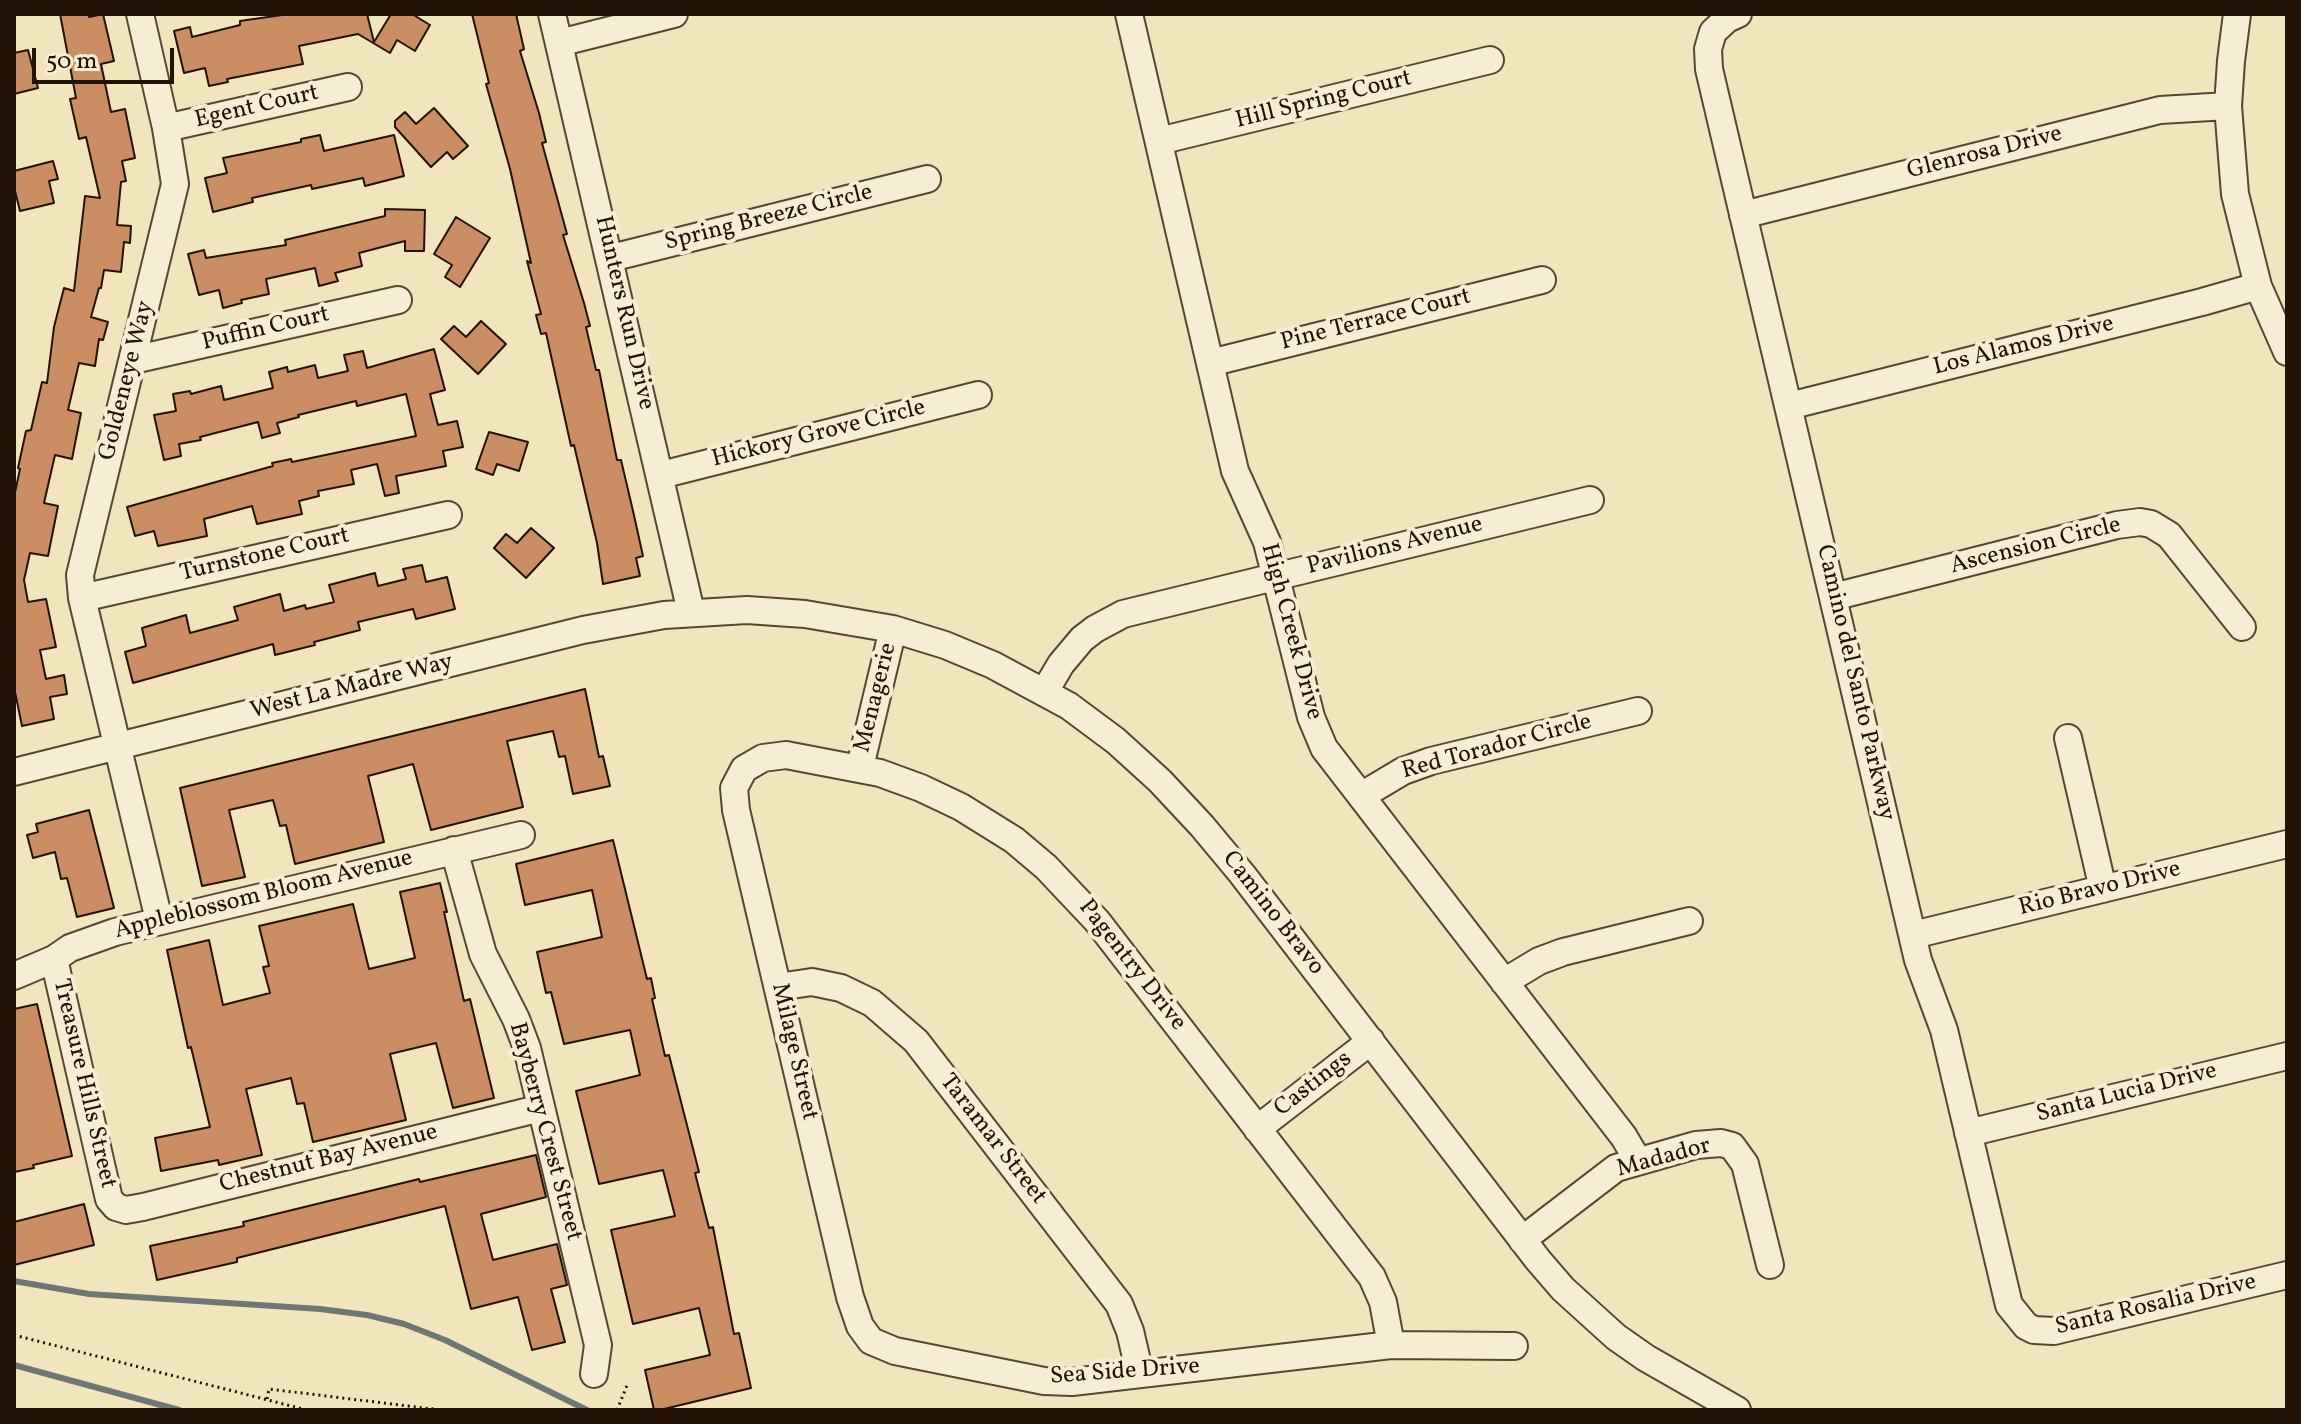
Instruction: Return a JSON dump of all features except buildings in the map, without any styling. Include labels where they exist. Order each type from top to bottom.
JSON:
[{"type":"street","name":"Goldeneye Way","points":[[140,14],[166,128],[175,184],[80,575],[82,598],[159,920]]},
{"type":"street","name":"Hunters Run Drive","points":[[552,14],[691,612]]},
{"type":"street","points":[[559,43],[674,14]]},
{"type":"street","name":"High Creek Drive","points":[[1129,14],[1239,484],[1263,529],[1311,717],[1324,748],[1624,1137],[1638,1161]]},
{"type":"street","name":"Camino del Santo Parkway","points":[[1738,14],[1713,32],[1708,49],[1709,69],[1921,969],[1944,1030],[2006,1296],[2014,1313],[2026,1326]]},
{"type":"street","points":[[2237,14],[2228,106],[2235,194],[2258,286],[2287,352]]},
{"type":"street","name":"Hill Spring Court","points":[[1159,141],[1490,60]]},
{"type":"street","name":"Egent Court","points":[[166,128],[348,87]]},
{"type":"street","name":"Glenrosa Drive","points":[[1743,215],[2160,110],[2228,106]]},
{"type":"street","name":"Spring Breeze Circle","points":[[611,258],[927,179]]},
{"type":"street","name":"Pine Terrace Court","points":[[1210,363],[1542,280]]},
{"type":"street","name":"Los Alamos Drive","points":[[1789,406],[2258,286]]},
{"type":"street","name":"Puffin Court","points":[[133,360],[398,300]]},
{"type":"street","name":"Hickory Grove Circle","points":[[661,475],[978,395]]},
{"type":"street","name":"Pavilions Avenue","points":[[1045,691],[1071,651],[1095,629],[1139,609],[1590,500]]},
{"type":"street","name":"Turnstone Court","points":[[82,598],[448,515]]},
{"type":"street","name":"Ascension Circle","points":[[1833,597],[2117,525],[2140,522],[2161,528],[2169,535],[2242,627]]},
{"type":"street","name":"Camino Bravo","points":[[691,612],[747,610],[805,614],[893,629],[970,655],[1045,691],[1116,741],[1182,803],[1232,862],[1522,1240],[1569,1295],[1616,1337],[1678,1378],[1737,1410]]},
{"type":"street","name":"West La Madre Way","points":[[14,772],[583,630],[691,612]]},
{"type":"street","name":"Menagerie","points":[[860,767],[893,629]]},
{"type":"street","name":"Red Torador Circle","points":[[1361,796],[1403,771],[1431,761],[1638,711]]},
{"type":"street","points":[[2068,738],[2103,889]]},
{"type":"street","name":"Pagentry Drive","points":[[744,769],[753,762],[774,755],[860,767],[911,784],[961,807],[1014,840],[1046,867],[1097,921],[1372,1277],[1383,1302],[1391,1345]]},
{"type":"street","name":"Milage Street","points":[[744,769],[738,777],[734,799],[850,1297],[865,1335]]},
{"type":"street","name":"Appleblossom Bloom Avenue","points":[[14,976],[54,959],[70,948],[159,920],[521,835]]},
{"type":"street","name":"Rio Bravo Drive","points":[[1913,935],[2287,844]]},
{"type":"street","name":"Bayberry Crest Street","points":[[454,850],[483,954],[521,1034],[541,1108],[598,1345],[594,1374]]},
{"type":"street","points":[[1504,982],[1539,961],[1563,952],[1689,921]]},
{"type":"street","name":"Treasure Hills Street","points":[[54,959],[109,1199],[116,1207]]},
{"type":"street","name":"Taramar Street","points":[[778,987],[812,982],[841,988],[872,1003],[916,1041],[1119,1304],[1130,1331],[1140,1374]]},
{"type":"street","name":"Castings","points":[[1257,1129],[1371,1041]]},
{"type":"street","name":"Santa Lucia Drive","points":[[1968,1133],[2287,1056]]},
{"type":"street","name":"Chestnut Bay Avenue","points":[[116,1207],[126,1210],[143,1207],[541,1108]]},
{"type":"street","name":"Madador","points":[[1522,1240],[1608,1173],[1696,1145],[1721,1143],[1732,1146],[1750,1176],[1770,1265]]},
{"type":"street","name":"Santa Rosalia Drive","points":[[2026,1326],[2044,1331],[2063,1330],[2287,1275]]},
{"type":"street","name":"Sea Side Drive","points":[[865,1335],[886,1349],[1044,1381],[1072,1382],[1391,1345],[1514,1346]]},
{"type":"path","points":[[14,1335],[307,1410]]},
{"type":"path","points":[[617,1410],[628,1383]]},
{"type":"path","points":[[267,1399],[269,1389],[441,1410]]},
{"type":"waterway","points":[[14,1281],[89,1294],[320,1309],[367,1315],[404,1324],[445,1340],[587,1410]]},
{"type":"waterway","points":[[14,1365],[179,1410]]}]
